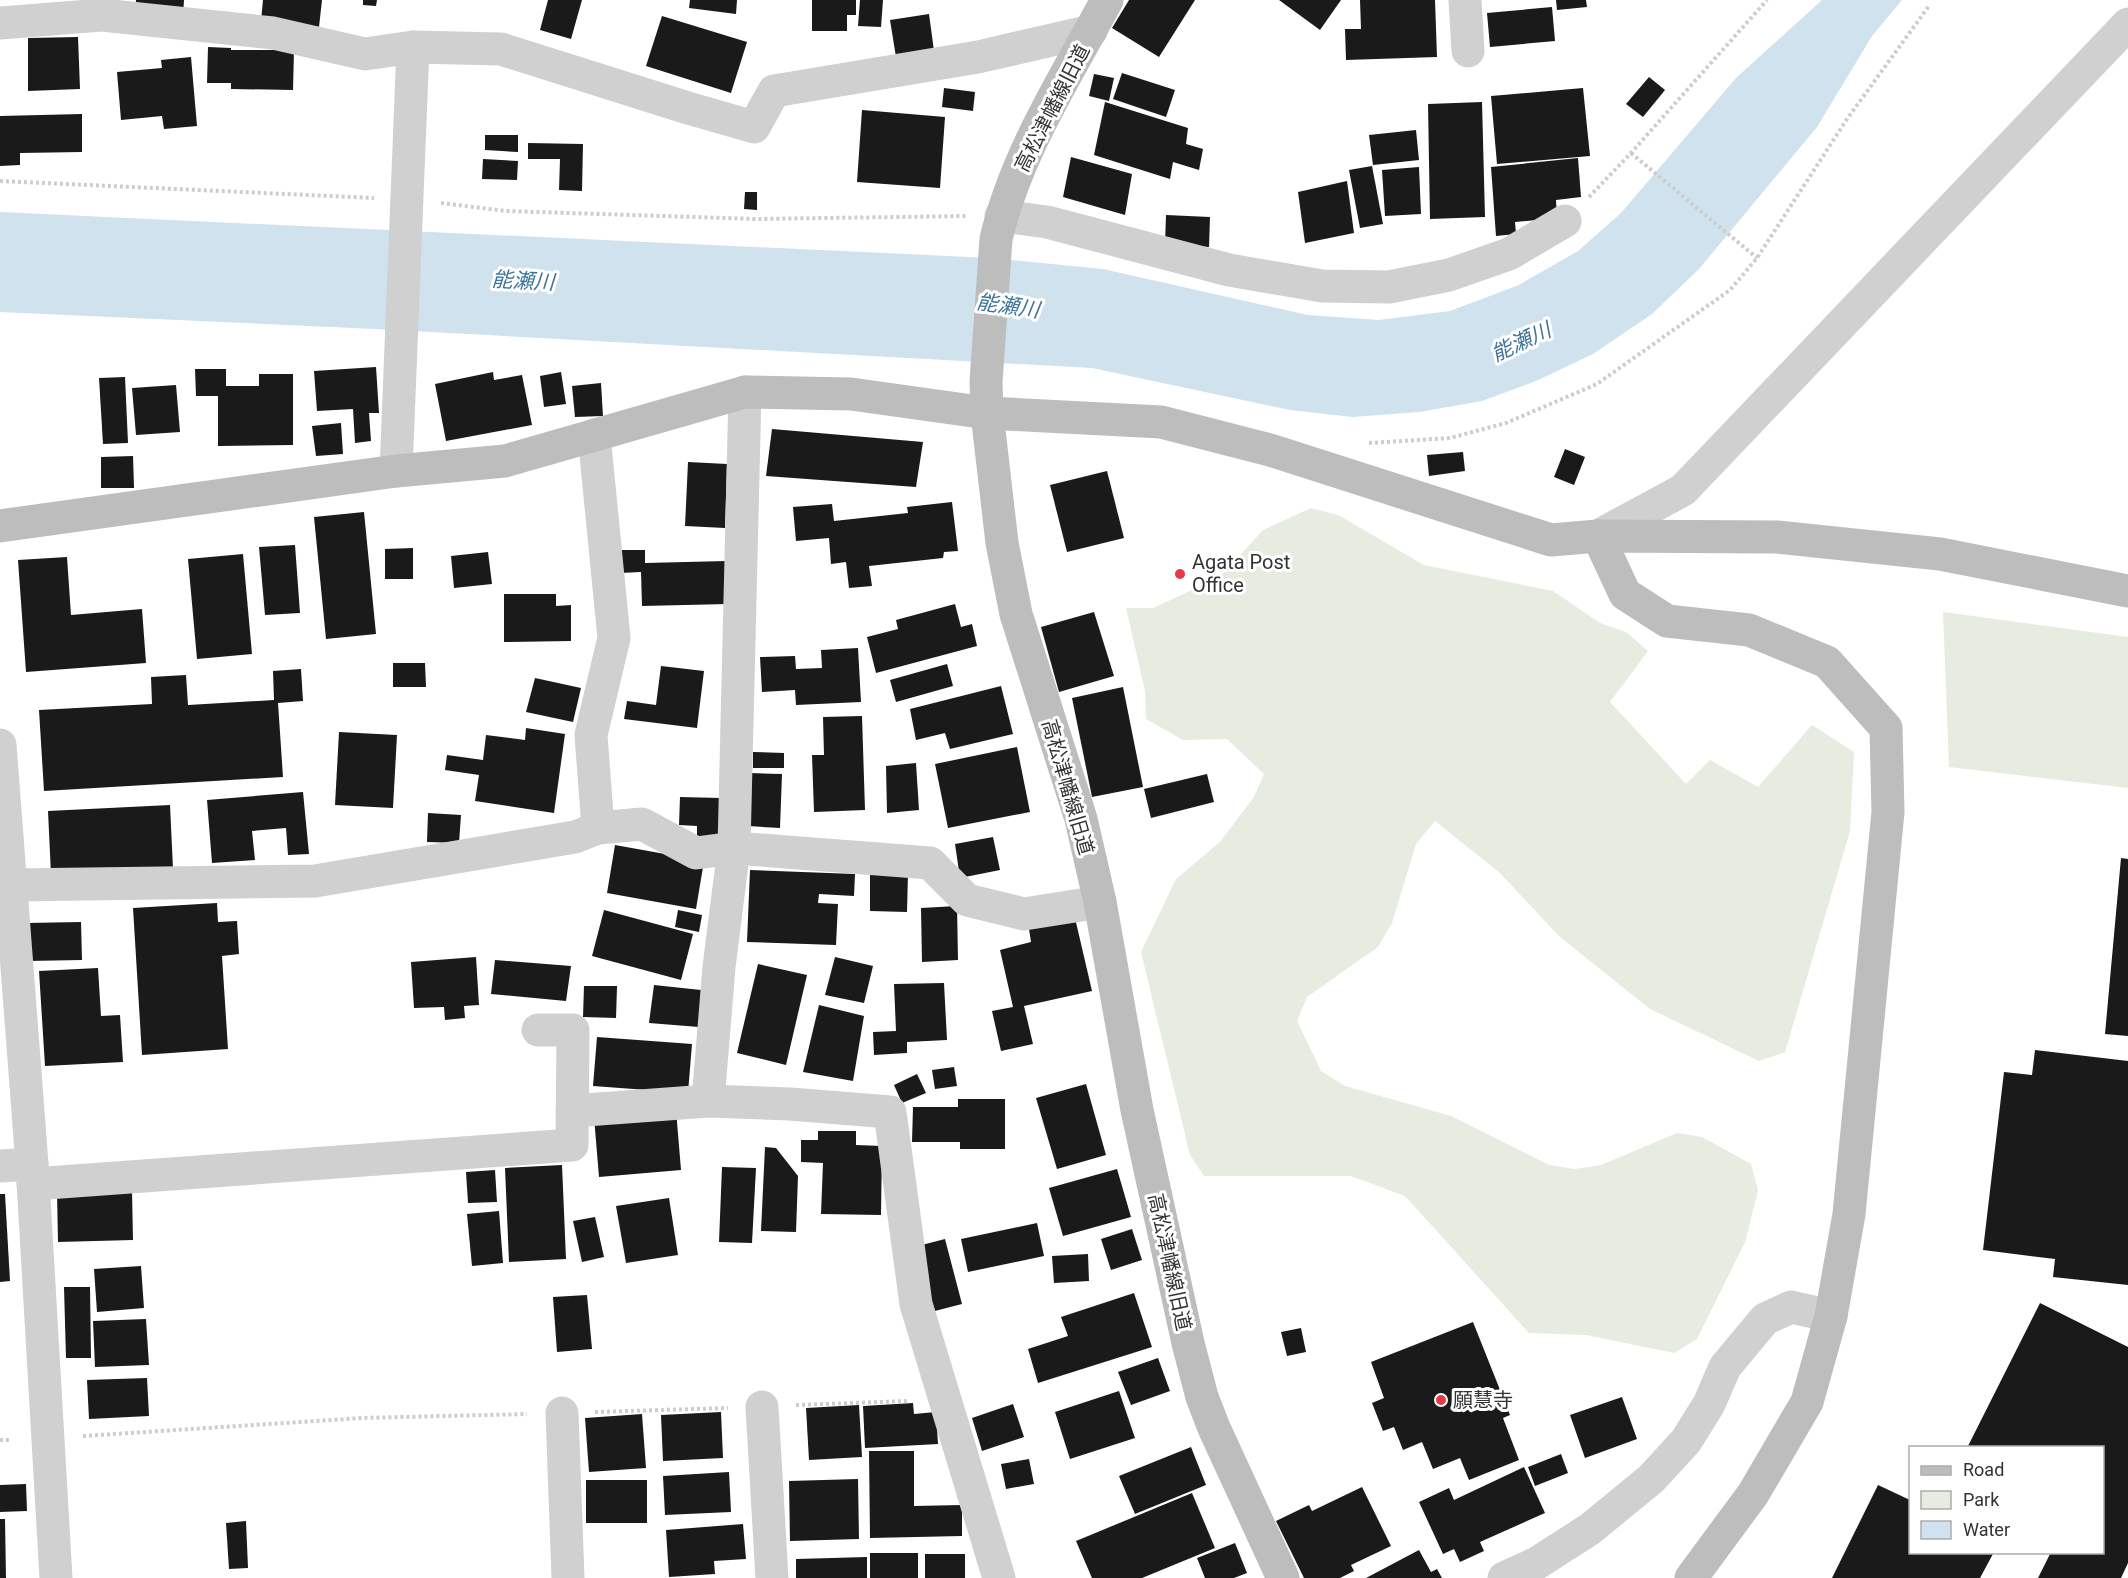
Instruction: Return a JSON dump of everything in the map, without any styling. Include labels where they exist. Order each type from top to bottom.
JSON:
[{"type":"street","name":"高松津幡線旧道","points":[[1107,0],[1027,149],[999,227],[987,398],[1002,543],[1016,614],[1081,819],[1100,902],[1137,1110],[1202,1397],[1283,1578]]},
{"type":"street","points":[[1465,0],[1468,51]]},
{"type":"street","points":[[0,23],[102,15],[130,9],[273,33],[365,54],[413,47],[501,49],[754,127],[774,91],[978,57],[1091,31]]},
{"type":"street","points":[[1598,536],[1683,490],[2128,24]]},
{"type":"street","points":[[396,471],[413,47]]},
{"type":"street","points":[[999,227],[1047,222],[1229,270],[1322,286],[1389,287],[1449,275],[1509,254],[1565,221]]},
{"type":"street","points":[[0,526],[396,471],[505,461],[745,392],[987,398],[1161,422],[1270,450],[1551,540],[1598,536],[1776,537],[1940,554],[2128,591]]},
{"type":"street","points":[[708,1101],[719,967],[734,848],[745,392]]},
{"type":"street","points":[[594,435],[614,638],[591,735],[598,828]]},
{"type":"street","points":[[1598,536],[1625,594],[1667,621],[1749,630],[1827,662],[1886,728],[1887,824],[1850,1214],[1831,1316],[1808,1402],[1753,1494],[1690,1578]]},
{"type":"street","points":[[0,745],[10,885],[22,1172],[47,1438],[56,1578]]},
{"type":"street","points":[[10,885],[315,881],[575,837],[598,828],[642,824],[696,853],[734,848],[930,863],[967,900],[1024,914],[1100,902]]},
{"type":"street","points":[[22,1172],[572,1145],[573,1030],[538,1030]]},
{"type":"street","points":[[572,1111],[708,1101],[790,1104],[890,1112],[916,1304],[999,1578]]},
{"type":"street","points":[[1504,1578],[1537,1563],[1590,1529],[1651,1479],[1686,1441],[1709,1404],[1725,1367],[1765,1319],[1791,1307],[1831,1316]]},
{"type":"street","points":[[762,1407],[772,1578]]},
{"type":"street","points":[[562,1413],[568,1578]]},
{"type":"path","points":[[1565,221],[1631,153],[1767,0]]},
{"type":"path","points":[[1368,443],[1450,438],[1506,423],[1597,384],[1730,290],[1757,258],[1847,119],[1929,6]]},
{"type":"path","points":[[1631,153],[1757,258]]},
{"type":"path","points":[[0,181],[506,211],[999,227]]},
{"type":"path","points":[[47,1438],[362,1418],[762,1407],[945,1399]]},
{"type":"green space","points":[[1311,508],[1338,515],[1424,565],[1553,591],[1600,623],[1626,632],[1648,651],[1610,702],[1686,784],[1710,760],[1758,787],[1812,725],[1854,752],[1850,831],[1785,1052],[1759,1061],[1650,1009],[1559,936],[1500,873],[1435,821],[1416,844],[1392,923],[1378,947],[1307,997],[1297,1021],[1321,1071],[1345,1086],[1451,1116],[1549,1165],[1575,1169],[1601,1165],[1677,1133],[1702,1137],[1751,1164],[1758,1190],[1745,1242],[1697,1339],[1674,1353],[1586,1335],[1529,1333],[1405,1196],[1351,1176],[1204,1176],[1190,1155],[1141,952],[1176,879],[1220,842],[1254,797],[1264,774],[1227,739],[1183,740],[1146,719],[1145,691],[1126,608],[1153,608],[1203,585],[1225,572],[1263,530]]},
{"type":"green space","points":[[1943,612],[2128,637],[2128,788],[1949,767]]},
{"type":"water","name":"能瀬川","points":[[1822,0],[1902,0],[1872,36],[1817,127],[1699,269],[1652,314],[1593,354],[1536,381],[1482,401],[1419,412],[1352,417],[1290,410],[1092,368],[375,329],[0,312],[0,212],[991,258],[1103,269],[1308,315],[1379,320],[1450,311],[1519,285],[1578,251],[1621,213],[1736,78]]},
{"type":"building","points":[[136,0],[184,0],[183,15],[135,11]]},
{"type":"building","points":[[263,0],[322,0],[319,27],[261,21]]},
{"type":"building","points":[[363,0],[377,0],[376,6],[363,5]]},
{"type":"building","points":[[548,0],[582,0],[571,39],[540,30]]},
{"type":"building","points":[[690,0],[737,0],[736,14],[689,8]]},
{"type":"building","points":[[812,0],[856,0],[856,15],[847,15],[847,31],[812,31]]},
{"type":"building","points":[[860,0],[883,0],[881,27],[858,26]]},
{"type":"building","points":[[1129,0],[1195,0],[1159,57],[1112,28]]},
{"type":"building","points":[[1279,0],[1341,0],[1320,30]]},
{"type":"building","points":[[1360,0],[1435,0],[1437,57],[1346,60],[1345,29],[1361,29]]},
{"type":"building","points":[[1556,0],[1586,0],[1587,7],[1557,10]]},
{"type":"building","points":[[1552,7],[1555,41],[1490,47],[1487,13]]},
{"type":"building","points":[[929,14],[934,51],[896,57],[890,20]]},
{"type":"building","points":[[662,16],[747,42],[731,93],[646,66]]},
{"type":"building","points":[[78,37],[80,89],[28,91],[28,38]]},
{"type":"building","points":[[208,47],[231,48],[231,50],[294,50],[293,90],[231,89],[231,83],[207,83]]},
{"type":"building","points":[[191,57],[197,126],[164,129],[162,116],[121,120],[117,72],[162,68],[161,60]]},
{"type":"building","points":[[1122,73],[1175,90],[1166,117],[1113,99]]},
{"type":"building","points":[[1094,74],[1114,78],[1109,101],[1089,96]]},
{"type":"building","points":[[1649,77],[1665,90],[1643,117],[1626,104]]},
{"type":"building","points":[[944,88],[975,92],[973,111],[942,107]]},
{"type":"building","points":[[1583,88],[1590,156],[1497,164],[1491,96]]},
{"type":"building","points":[[1105,102],[1188,128],[1186,144],[1203,149],[1199,170],[1173,162],[1170,179],[1094,155]]},
{"type":"building","points":[[1482,102],[1485,217],[1430,219],[1428,104]]},
{"type":"building","points":[[862,110],[945,117],[940,188],[857,182]]},
{"type":"building","points":[[82,114],[82,152],[20,153],[20,165],[0,166],[0,116]]},
{"type":"building","points":[[1416,130],[1419,160],[1373,165],[1369,135]]},
{"type":"building","points":[[485,135],[518,135],[518,152],[485,150]]},
{"type":"building","points":[[528,143],[583,144],[582,191],[559,190],[560,159],[528,159]]},
{"type":"building","points":[[1071,157],[1132,174],[1125,215],[1063,197]]},
{"type":"building","points":[[1578,158],[1581,197],[1556,200],[1557,218],[1515,222],[1516,234],[1496,236],[1491,167]]},
{"type":"building","points":[[483,159],[518,161],[517,180],[482,179]]},
{"type":"building","points":[[1372,166],[1383,224],[1360,228],[1349,170]]},
{"type":"building","points":[[1419,167],[1421,214],[1385,216],[1382,170]]},
{"type":"building","points":[[1347,181],[1354,233],[1305,243],[1298,192]]},
{"type":"building","points":[[745,192],[757,192],[757,210],[744,209]]},
{"type":"building","points":[[1166,215],[1210,217],[1209,247],[1165,244]]},
{"type":"building","points":[[376,367],[379,413],[369,413],[371,441],[355,443],[353,409],[317,411],[314,371]]},
{"type":"building","points":[[195,369],[226,369],[226,386],[259,386],[259,374],[293,374],[293,445],[218,446],[218,396],[196,396]]},
{"type":"building","points":[[493,372],[494,380],[522,375],[532,425],[446,441],[435,384]]},
{"type":"building","points":[[561,372],[566,404],[544,407],[540,376]]},
{"type":"building","points":[[125,377],[128,443],[103,444],[99,378]]},
{"type":"building","points":[[601,383],[603,416],[575,417],[572,386]]},
{"type":"building","points":[[176,385],[180,432],[136,435],[132,388]]},
{"type":"building","points":[[341,423],[343,454],[316,456],[312,426]]},
{"type":"building","points":[[772,429],[923,442],[916,487],[766,476]]},
{"type":"building","points":[[1565,449],[1585,457],[1574,485],[1554,477]]},
{"type":"building","points":[[1463,452],[1465,471],[1429,476],[1427,455]]},
{"type":"building","points":[[133,456],[134,488],[101,488],[101,457]]},
{"type":"building","points":[[688,462],[727,464],[725,528],[685,526]]},
{"type":"building","points":[[1107,471],[1124,538],[1067,552],[1050,485]]},
{"type":"building","points":[[952,502],[958,551],[944,552],[943,558],[869,566],[872,586],[849,588],[846,562],[831,564],[829,538],[796,541],[793,507],[832,504],[834,521],[908,513],[907,507]]},
{"type":"building","points":[[364,512],[376,634],[326,639],[314,517]]},
{"type":"building","points":[[295,545],[300,613],[265,615],[259,547]]},
{"type":"building","points":[[413,548],[413,579],[385,579],[385,549]]},
{"type":"building","points":[[620,550],[645,550],[645,563],[727,561],[728,604],[642,606],[641,572],[620,573]]},
{"type":"building","points":[[488,552],[492,584],[454,588],[451,556]]},
{"type":"building","points":[[243,554],[252,654],[197,659],[188,559]]},
{"type":"building","points":[[67,557],[71,615],[142,609],[146,663],[26,672],[18,560]]},
{"type":"building","points":[[504,594],[556,594],[556,606],[571,605],[571,641],[504,642]]},
{"type":"building","points":[[955,604],[961,627],[972,624],[977,646],[876,673],[867,637],[898,629],[896,620]]},
{"type":"building","points":[[1094,612],[1114,676],[1059,692],[1041,627]]},
{"type":"building","points":[[858,648],[861,702],[796,705],[795,690],[762,692],[760,657],[795,656],[796,669],[822,668],[821,650]]},
{"type":"building","points":[[393,663],[425,663],[426,687],[393,687]]},
{"type":"building","points":[[947,664],[953,686],[896,702],[890,680]]},
{"type":"building","points":[[661,666],[704,671],[697,728],[624,719],[627,701],[656,705]]},
{"type":"building","points":[[301,669],[303,701],[278,703],[283,777],[44,791],[39,710],[152,704],[151,677],[186,675],[188,705],[274,700],[273,671]]},
{"type":"building","points":[[535,678],[581,688],[573,722],[526,712]]},
{"type":"building","points":[[1001,686],[1013,734],[950,749],[945,733],[916,740],[910,709]]},
{"type":"building","points":[[1123,687],[1143,787],[1092,797],[1072,698]]},
{"type":"building","points":[[862,716],[865,810],[814,812],[812,755],[824,755],[823,717]]},
{"type":"building","points":[[526,728],[565,734],[554,813],[475,801],[479,775],[445,770],[447,755],[483,760],[486,735],[525,740]]},
{"type":"building","points":[[339,732],[397,735],[393,808],[335,805]]},
{"type":"building","points":[[1017,747],[1030,812],[948,828],[935,764]]},
{"type":"building","points":[[753,752],[784,753],[784,768],[753,768]]},
{"type":"building","points":[[916,763],[919,810],[887,813],[886,766]]},
{"type":"building","points":[[750,773],[782,774],[780,828],[748,826]]},
{"type":"building","points":[[1207,774],[1214,802],[1151,818],[1144,789]]},
{"type":"building","points":[[303,792],[309,854],[288,855],[286,828],[252,831],[255,860],[212,863],[207,800]]},
{"type":"building","points":[[680,797],[721,798],[720,839],[697,838],[697,826],[679,825]]},
{"type":"building","points":[[170,805],[173,869],[51,875],[48,811]]},
{"type":"building","points":[[428,813],[461,815],[459,843],[427,842]]},
{"type":"building","points":[[993,837],[1000,870],[960,878],[955,844]]},
{"type":"building","points":[[615,845],[704,861],[696,909],[607,893]]},
{"type":"building","points":[[2121,858],[2128,859],[2128,1036],[2105,1034]]},
{"type":"building","points":[[750,870],[855,874],[854,896],[819,894],[818,903],[838,904],[836,945],[747,942]]},
{"type":"building","points":[[870,873],[908,873],[907,912],[870,911]]},
{"type":"building","points":[[217,903],[218,922],[237,921],[239,954],[222,956],[228,1049],[142,1055],[133,908]]},
{"type":"building","points":[[957,906],[958,960],[922,962],[921,908]]},
{"type":"building","points":[[604,910],[693,934],[681,980],[592,956]]},
{"type":"building","points":[[678,910],[702,915],[699,932],[675,927]]},
{"type":"building","points":[[1075,918],[1092,991],[1024,1006],[1033,1044],[1001,1051],[992,1011],[1013,1007],[1000,950],[1031,942],[1029,929]]},
{"type":"building","points":[[81,922],[82,960],[27,961],[26,923]]},
{"type":"building","points":[[476,957],[479,1005],[464,1006],[465,1018],[445,1020],[444,1007],[414,1008],[411,962]]},
{"type":"building","points":[[835,957],[873,966],[864,1003],[825,995]]},
{"type":"building","points":[[495,960],[571,966],[566,1001],[491,994]]},
{"type":"building","points":[[758,964],[807,975],[786,1065],[737,1053]]},
{"type":"building","points":[[98,968],[101,1016],[120,1015],[123,1062],[45,1066],[39,971]]},
{"type":"building","points":[[944,983],[947,1040],[907,1042],[907,1053],[874,1055],[873,1032],[896,1031],[894,984]]},
{"type":"building","points":[[654,985],[701,990],[699,1027],[649,1023]]},
{"type":"building","points":[[584,986],[617,986],[616,1018],[583,1017]]},
{"type":"building","points":[[819,1005],[864,1016],[853,1081],[803,1072]]},
{"type":"building","points":[[597,1037],[692,1044],[688,1093],[593,1086]]},
{"type":"building","points":[[2035,1050],[2128,1061],[2128,1285],[2053,1277],[2055,1259],[1983,1250],[2004,1072],[2032,1075]]},
{"type":"building","points":[[954,1067],[957,1086],[935,1089],[932,1070]]},
{"type":"building","points":[[917,1074],[926,1093],[902,1103],[894,1085]]},
{"type":"building","points":[[1086,1084],[1106,1155],[1057,1169],[1036,1098]]},
{"type":"building","points":[[958,1099],[1005,1099],[1005,1149],[960,1149],[960,1142],[912,1142],[913,1107],[958,1107]]},
{"type":"building","points":[[676,1110],[681,1170],[599,1177],[594,1117]]},
{"type":"building","points":[[818,1131],[856,1131],[856,1145],[882,1146],[881,1215],[821,1214],[823,1163],[801,1162],[801,1140],[818,1140]]},
{"type":"building","points":[[765,1147],[776,1148],[798,1176],[796,1232],[761,1231]]},
{"type":"building","points":[[562,1165],[566,1259],[509,1262],[505,1168]]},
{"type":"building","points":[[722,1167],[756,1168],[752,1243],[719,1242]]},
{"type":"building","points":[[1117,1169],[1131,1217],[1063,1236],[1049,1188]]},
{"type":"building","points":[[495,1170],[497,1202],[468,1203],[466,1172]]},
{"type":"building","points":[[132,1191],[133,1240],[58,1242],[57,1193]]},
{"type":"building","points":[[0,1194],[5,1194],[10,1281],[0,1282]]},
{"type":"building","points":[[669,1198],[678,1255],[626,1263],[616,1206]]},
{"type":"building","points":[[499,1211],[503,1263],[472,1266],[467,1214]]},
{"type":"building","points":[[595,1217],[604,1257],[582,1262],[573,1221]]},
{"type":"building","points":[[1037,1223],[1044,1256],[968,1272],[961,1239]]},
{"type":"building","points":[[1132,1229],[1142,1260],[1111,1270],[1101,1239]]},
{"type":"building","points":[[945,1239],[962,1304],[931,1312],[914,1247]]},
{"type":"building","points":[[1088,1254],[1089,1281],[1054,1283],[1052,1256]]},
{"type":"building","points":[[141,1266],[144,1308],[97,1312],[94,1269]]},
{"type":"building","points":[[64,1287],[90,1287],[91,1358],[66,1358]]},
{"type":"building","points":[[1134,1293],[1152,1347],[1038,1383],[1028,1349],[1068,1336],[1061,1317]]},
{"type":"building","points":[[587,1295],[592,1349],[557,1352],[553,1297]]},
{"type":"building","points":[[2040,1303],[2128,1347],[2128,1563],[2121,1578],[2038,1578],[2050,1554],[2104,1554],[2104,1446],[1968,1446]]},
{"type":"building","points":[[146,1319],[149,1365],[95,1367],[93,1321]]},
{"type":"building","name":"願慧寺","points":[[1473,1322],[1510,1415],[1503,1418],[1519,1460],[1469,1480],[1460,1458],[1433,1469],[1422,1442],[1403,1450],[1394,1427],[1383,1431],[1372,1403],[1384,1398],[1371,1362]]},
{"type":"building","points":[[1301,1328],[1306,1352],[1287,1356],[1281,1332]]},
{"type":"building","points":[[1158,1358],[1170,1391],[1131,1405],[1118,1372]]},
{"type":"building","points":[[147,1378],[149,1416],[89,1419],[87,1380]]},
{"type":"building","points":[[1119,1391],[1135,1438],[1070,1459],[1055,1412]]},
{"type":"building","points":[[1622,1397],[1637,1439],[1585,1458],[1570,1415]]},
{"type":"building","points":[[913,1403],[914,1414],[936,1412],[938,1444],[865,1448],[863,1406]]},
{"type":"building","points":[[1013,1404],[1024,1437],[982,1451],[972,1418]]},
{"type":"building","points":[[859,1405],[862,1457],[809,1460],[806,1408]]},
{"type":"building","points":[[721,1412],[723,1458],[663,1461],[661,1415]]},
{"type":"building","points":[[642,1414],[646,1468],[589,1472],[585,1418]]},
{"type":"building","points":[[1191,1447],[1206,1485],[1135,1514],[1119,1476]]},
{"type":"building","points":[[869,1451],[914,1451],[914,1506],[962,1505],[962,1536],[870,1538]]},
{"type":"building","points":[[1561,1454],[1568,1473],[1535,1486],[1528,1467]]},
{"type":"building","points":[[1029,1459],[1034,1484],[1006,1489],[1001,1464]]},
{"type":"building","points":[[1524,1467],[1545,1513],[1480,1542],[1484,1551],[1460,1562],[1454,1549],[1443,1554],[1419,1502],[1449,1488],[1454,1500]]},
{"type":"building","points":[[729,1472],[731,1512],[665,1515],[663,1476]]},
{"type":"building","points":[[858,1479],[859,1539],[790,1541],[789,1481]]},
{"type":"building","points":[[586,1480],[647,1480],[647,1523],[586,1523]]},
{"type":"building","points":[[26,1484],[27,1511],[0,1512],[0,1485]]},
{"type":"building","points":[[1878,1485],[1909,1500],[1909,1554],[1993,1554],[1980,1578],[1832,1578]]},
{"type":"building","points":[[1362,1487],[1391,1546],[1351,1565],[1354,1571],[1340,1578],[1304,1578],[1276,1521],[1309,1505],[1312,1511]]},
{"type":"building","points":[[1192,1493],[1215,1548],[1142,1578],[1092,1578],[1076,1541]]},
{"type":"building","points":[[0,1519],[5,1519],[6,1578],[0,1578]]},
{"type":"building","points":[[246,1521],[248,1568],[229,1569],[226,1523]]},
{"type":"building","points":[[743,1524],[746,1559],[714,1561],[715,1574],[669,1577],[666,1530]]},
{"type":"building","points":[[1235,1543],[1247,1573],[1234,1578],[1205,1578],[1197,1558]]},
{"type":"building","points":[[1419,1550],[1431,1572],[1437,1569],[1442,1578],[1366,1578]]},
{"type":"building","points":[[870,1553],[918,1553],[918,1578],[870,1578]]},
{"type":"building","points":[[925,1554],[965,1554],[965,1578],[925,1578]]},
{"type":"building","points":[[867,1557],[867,1578],[796,1578],[796,1559]]},
{"type":"place","name":"Agata Post Office","points":[[1180,574]]},
{"type":"place","name":"願慧寺","points":[[1441,1400]]}]
